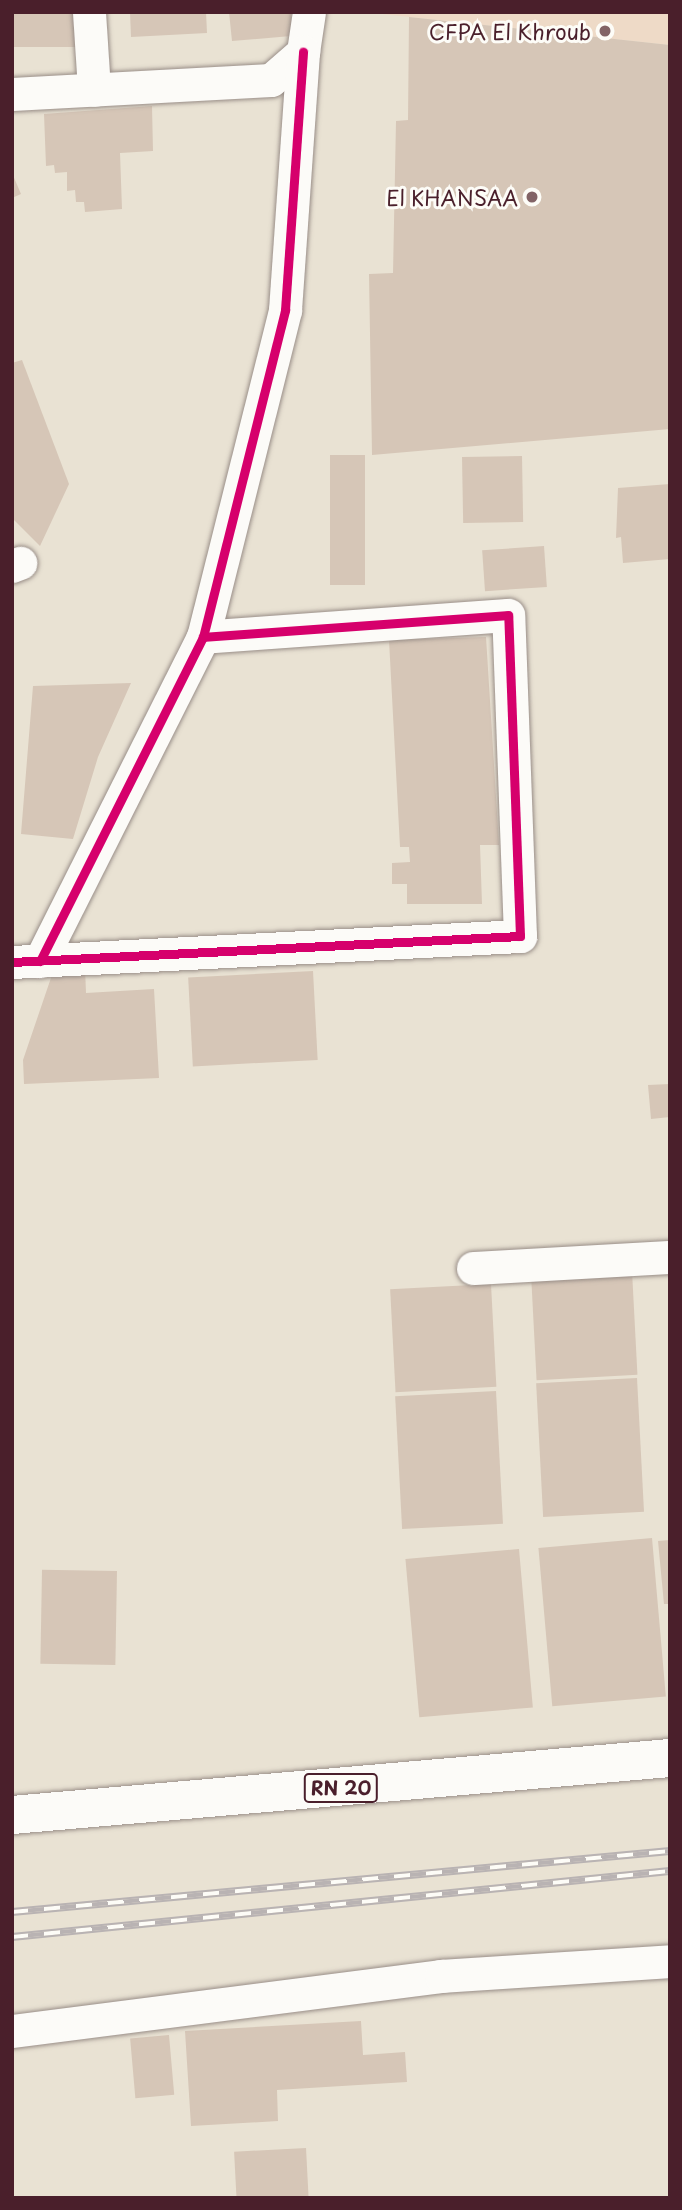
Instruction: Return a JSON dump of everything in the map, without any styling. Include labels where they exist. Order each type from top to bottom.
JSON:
[{"type":"main road","name":"RN 20","points":[[12,1815],[670,1758]]},
{"type":"street","points":[[89,12],[94,90]]},
{"type":"street","points":[[26,961],[203,637],[285,310],[303,52],[309,12]]},
{"type":"street","points":[[12,94],[271,80],[303,52]]},
{"type":"street","points":[[26,961],[520,936],[508,615],[203,637]]},
{"type":"street","points":[[473,1268],[670,1257]]},
{"type":"street","points":[[12,2031],[441,1976],[670,1961]]},
{"type":"shaded area","name":"CFPA El Khroub","points":[[382,12],[670,12],[670,45],[382,14]]},
{"type":"building","points":[[12,12],[77,12],[77,47],[12,47]]},
{"type":"building","points":[[130,12],[206,12],[207,33],[131,37]]},
{"type":"building","points":[[229,12],[291,12],[291,36],[232,41]]},
{"type":"building","name":"El KHANSAA","points":[[409,17],[670,45],[670,429],[372,455],[369,274],[393,273],[396,121],[408,120]]},
{"type":"building","points":[[152,106],[153,151],[120,153],[122,209],[85,212],[84,202],[76,202],[75,190],[67,191],[67,172],[55,173],[54,165],[46,166],[44,114]]},
{"type":"building","points":[[12,173],[21,194],[12,198]]},
{"type":"building","points":[[22,360],[69,484],[40,546],[12,518],[12,363]]},
{"type":"building","points":[[330,455],[365,455],[365,585],[330,585]]},
{"type":"building","points":[[522,456],[523,522],[463,523],[462,457]]},
{"type":"building","points":[[670,484],[670,559],[623,563],[621,537],[616,538],[618,488]]},
{"type":"building","points":[[544,546],[547,587],[485,591],[482,550]]},
{"type":"building","points":[[486,637],[499,845],[480,845],[482,904],[407,904],[407,884],[392,884],[392,863],[410,862],[409,847],[400,847],[389,640]]},
{"type":"building","points":[[131,683],[98,757],[73,839],[21,834],[33,686]]},
{"type":"building","points":[[85,967],[86,993],[154,989],[159,1078],[24,1084],[23,1060],[54,969]]},
{"type":"building","points":[[313,971],[318,1060],[193,1066],[188,978]]},
{"type":"building","points":[[670,1084],[670,1117],[651,1119],[648,1085]]},
{"type":"building","points":[[632,1271],[637,1375],[537,1380],[531,1276]]},
{"type":"building","points":[[491,1284],[496,1387],[396,1392],[390,1289]]},
{"type":"building","points":[[637,1378],[644,1512],[543,1517],[536,1383]]},
{"type":"building","points":[[496,1391],[503,1524],[402,1529],[395,1396]]},
{"type":"building","points":[[652,1538],[666,1696],[552,1706],[538,1548]]},
{"type":"building","points":[[670,1540],[670,1604],[664,1604],[658,1541]]},
{"type":"building","points":[[519,1549],[533,1707],[419,1717],[405,1559]]},
{"type":"building","points":[[42,1570],[117,1571],[115,1665],[40,1664]]},
{"type":"building","points":[[361,2021],[363,2055],[405,2052],[407,2082],[277,2090],[278,2121],[191,2126],[185,2031]]},
{"type":"building","points":[[169,2035],[174,2095],[135,2098],[130,2038]]},
{"type":"building","points":[[306,2148],[309,2198],[237,2198],[234,2152]]},
{"type":"railway","points":[[12,1912],[670,1851]]},
{"type":"railway","points":[[12,1937],[670,1871]]},
{"type":"cycle path","points":[[40,961],[203,637],[285,310],[303,52]]},
{"type":"cycle path","points":[[12,962],[520,936],[508,615],[203,637]]},
{"type":"place","name":"CFPA El Khroub","points":[[605,31]]},
{"type":"place","name":"El KHANSAA","points":[[532,197]]}]
